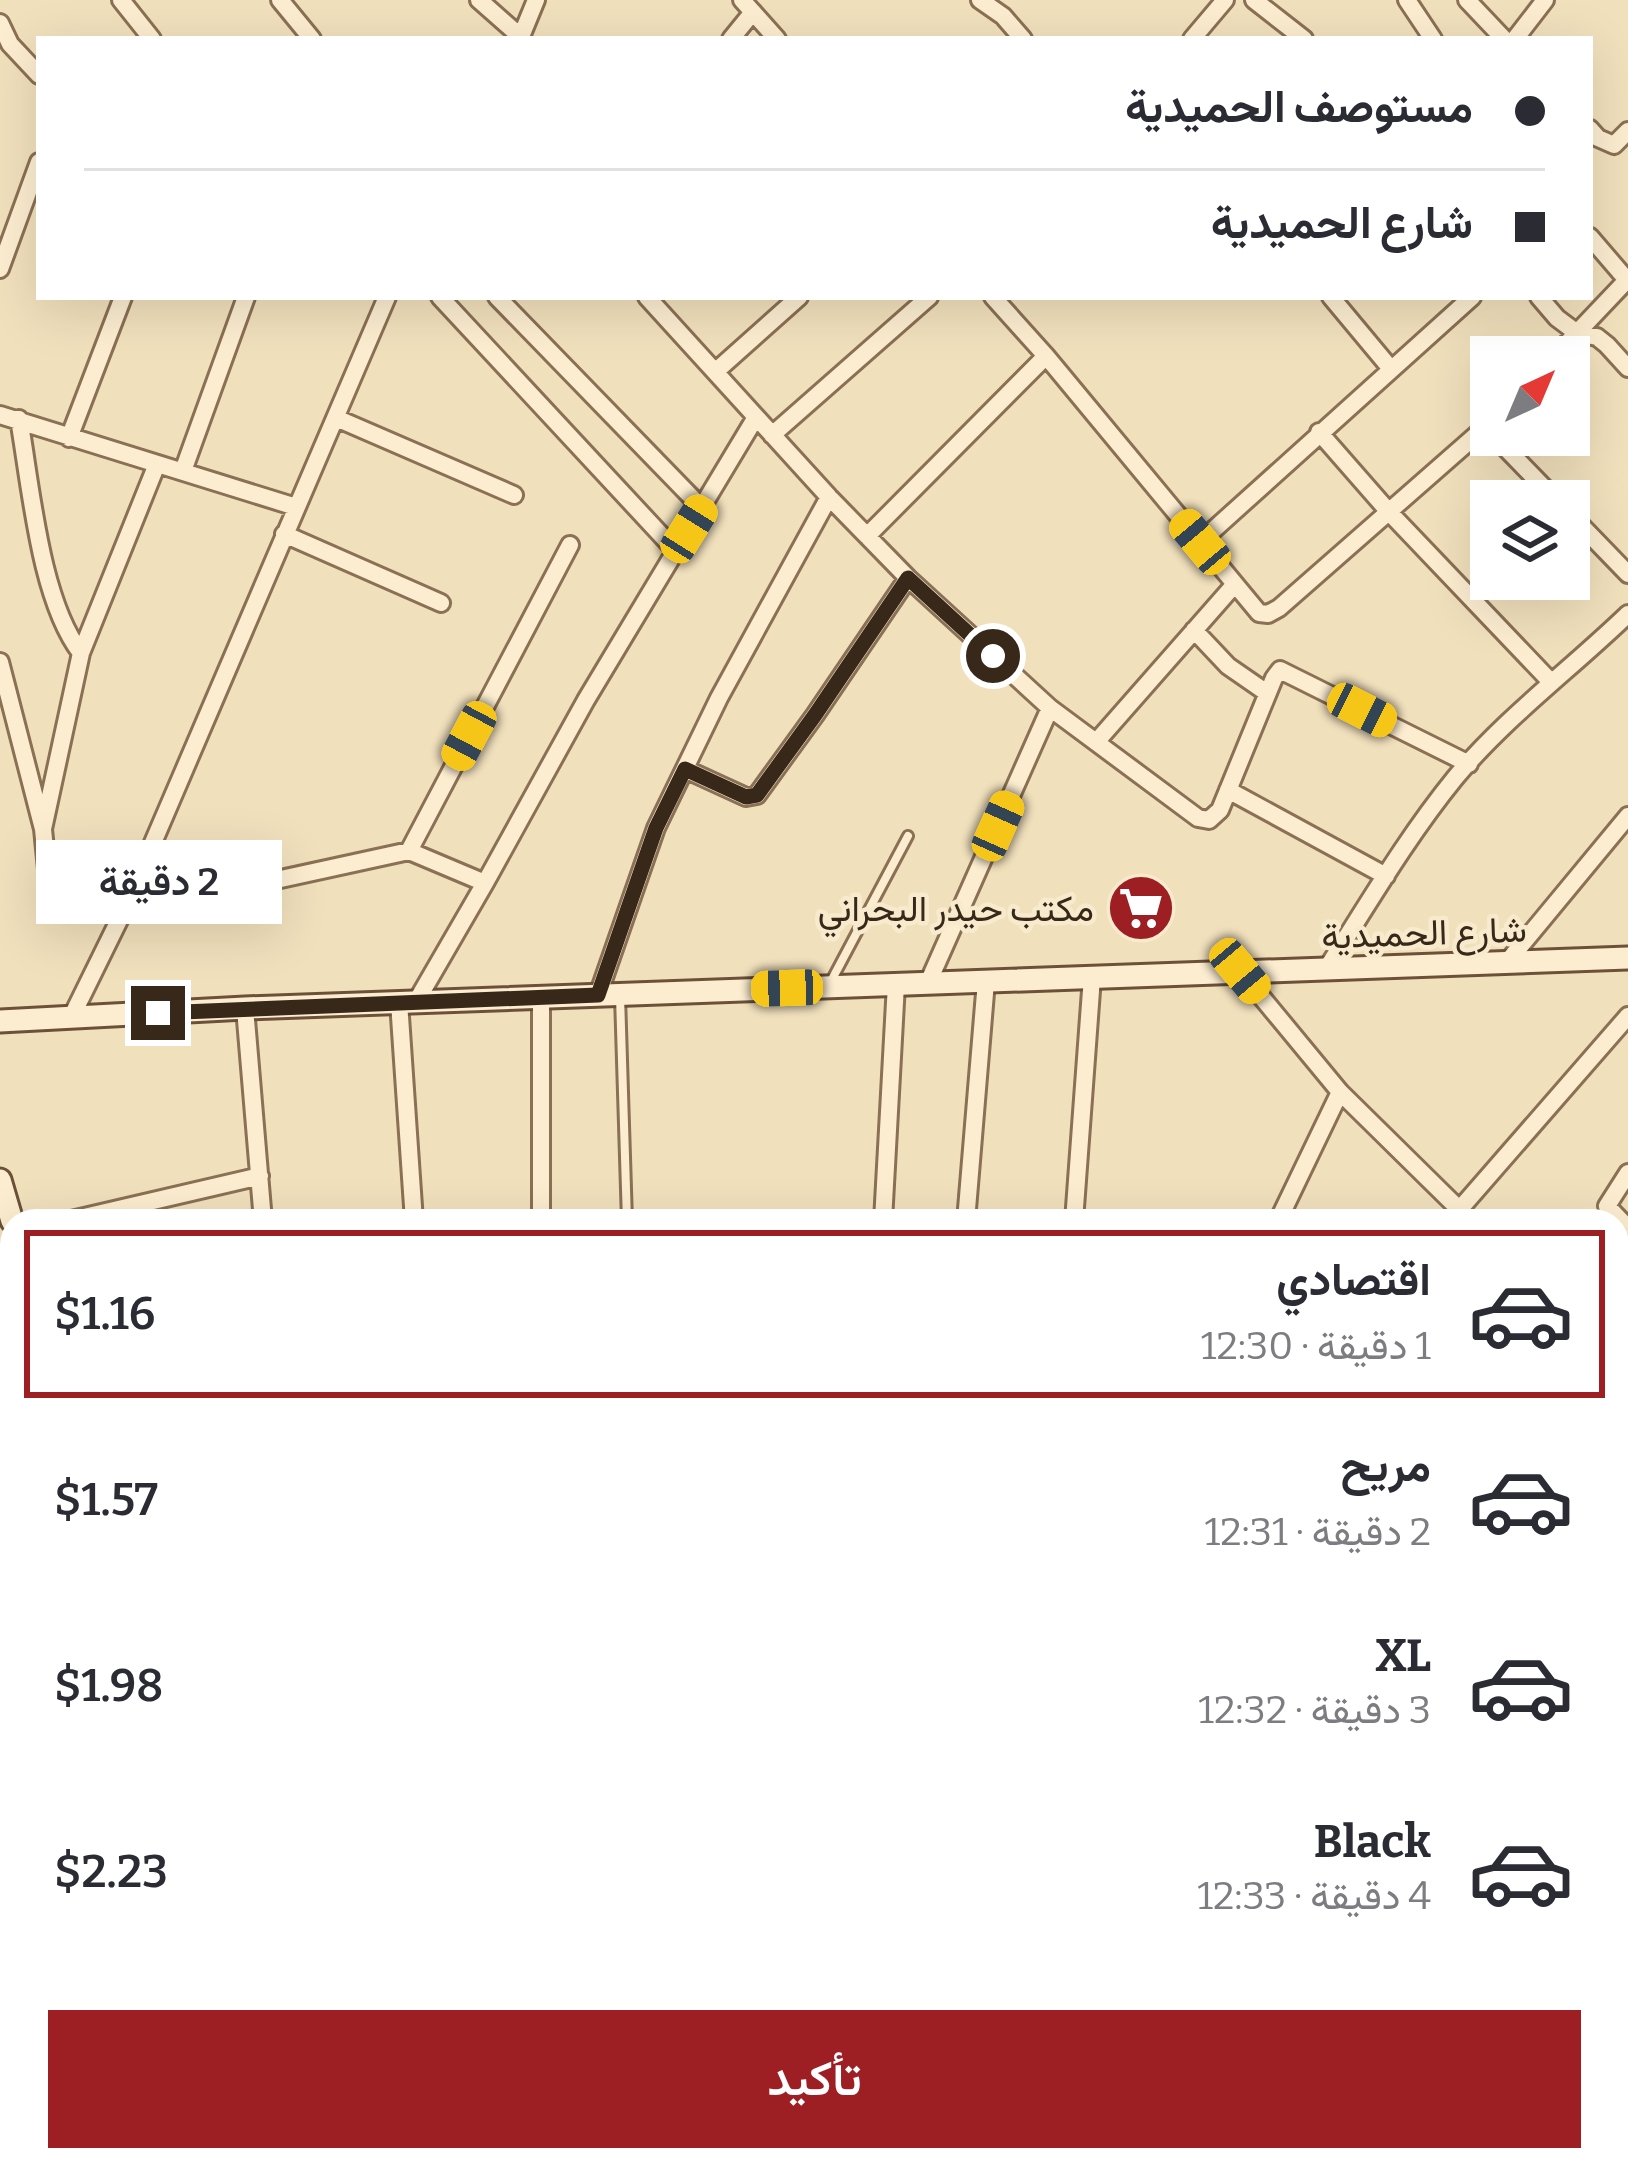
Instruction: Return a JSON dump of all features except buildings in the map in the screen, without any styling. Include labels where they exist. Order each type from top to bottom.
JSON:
[{"type":"street","points":[[121,0],[150,36]]},
{"type":"street","points":[[280,0],[310,36]]},
{"type":"street","points":[[479,0],[518,36]]},
{"type":"street","points":[[521,36],[536,0]]},
{"type":"street","points":[[980,0],[1020,36]]},
{"type":"street","points":[[1003,16],[1015,0]]},
{"type":"street","points":[[1195,36],[1225,0]]},
{"type":"street","points":[[1255,0],[1300,36]]},
{"type":"street","points":[[1407,0],[1431,36]]},
{"type":"street","points":[[1467,0],[1501,36]]},
{"type":"street","points":[[1517,36],[1545,0]]},
{"type":"street","points":[[732,36],[747,6],[774,36]]},
{"type":"street","points":[[0,23],[10,44],[36,72]]},
{"type":"street","points":[[1593,132],[1614,145],[1628,131]]},
{"type":"street","points":[[0,268],[36,170]]},
{"type":"street","points":[[1574,336],[1627,280],[1593,240]]},
{"type":"street","points":[[69,438],[122,300]]},
{"type":"street","points":[[183,471],[244,300]]},
{"type":"street","points":[[71,1018],[128,901],[386,300]]},
{"type":"street","points":[[443,300],[676,551]]},
{"type":"street","points":[[500,300],[702,508]]},
{"type":"street","points":[[650,300],[908,578],[1050,708],[1198,818],[1209,820],[1220,810],[1280,670],[1468,764]]},
{"type":"street","points":[[716,372],[796,300]]},
{"type":"street","points":[[772,435],[925,300]]},
{"type":"street","points":[[996,300],[1259,613],[1279,608],[1470,445]]},
{"type":"street","points":[[1334,300],[1391,369]]},
{"type":"street","points":[[1200,542],[1469,300]]},
{"type":"street","points":[[1542,300],[1577,333],[1597,337],[1628,368]]},
{"type":"street","points":[[866,536],[1046,356]]},
{"type":"street","points":[[9,417],[296,507]]},
{"type":"street","points":[[9,417],[49,584],[64,627],[81,653]]},
{"type":"street","points":[[414,1209],[408,1002],[485,883],[586,700],[756,417]]},
{"type":"street","points":[[336,418],[514,495]]},
{"type":"street","points":[[1319,432],[1551,682]]},
{"type":"street","points":[[1515,456],[1537,480]]},
{"type":"street","points":[[43,829],[81,653],[158,464]]},
{"type":"street","points":[[609,994],[656,828],[718,698],[829,497]]},
{"type":"street","points":[[284,534],[442,603]]},
{"type":"street","points":[[1590,535],[1628,574]]},
{"type":"street","points":[[409,851],[570,545]]},
{"type":"street","points":[[685,769],[746,797],[757,795],[908,578]]},
{"type":"street","points":[[1097,741],[1235,584]]},
{"type":"street","points":[[1327,968],[1398,855],[1468,764],[1628,614]]},
{"type":"street","points":[[1194,630],[1228,666],[1267,693]]},
{"type":"street","points":[[0,662],[43,829],[53,891],[77,901],[128,901],[244,887],[409,851],[485,883]]},
{"type":"street","points":[[928,983],[1050,708]]},
{"type":"street","points":[[1228,790],[1386,876]]},
{"type":"street","points":[[1508,961],[1628,816]]},
{"type":"street","name":"شارع الحميدية","points":[[0,1021],[1628,958]]},
{"type":"street","points":[[1240,971],[1340,1092],[1459,1209]]},
{"type":"street","points":[[1076,1209],[1092,976]]},
{"type":"street","points":[[967,1209],[986,981]]},
{"type":"street","points":[[884,1209],[896,984]]},
{"type":"street","points":[[541,997],[541,1209]]},
{"type":"street","points":[[245,1008],[262,1209]]},
{"type":"street","points":[[1470,1209],[1628,1016]]},
{"type":"street","points":[[1284,1209],[1340,1092]]},
{"type":"street","points":[[1609,1209],[1628,1173]]},
{"type":"street","points":[[118,1209],[260,1176]]},
{"type":"street","points":[[0,1180],[8,1209]]},
{"type":"lane","points":[[829,986],[908,836]]},
{"type":"lane","points":[[609,994],[627,1209]]},
{"type":"place","name":"مكتب حيدر البحراني","points":[[1141,908]]},
{"type":"route","points":[[158,1013],[598,995],[656,828],[685,769],[746,797],[757,795],[908,578],[993,656]]}]
